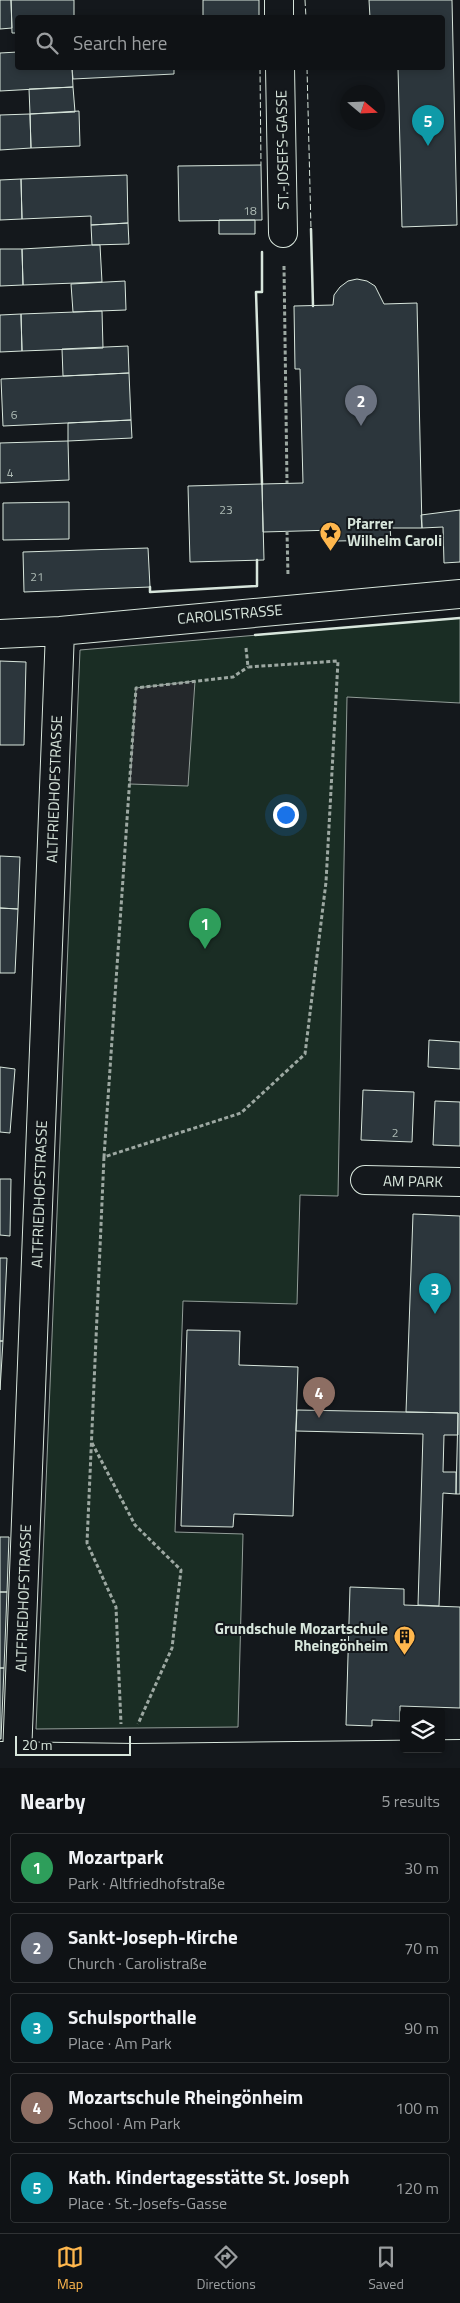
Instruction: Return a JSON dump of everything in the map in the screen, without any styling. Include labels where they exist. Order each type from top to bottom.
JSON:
[{"type":"street","points":[[278,0],[279,15]]},
{"type":"street","name":"ST.-JOSEFS-GASSE","points":[[280,70],[283,233]]},
{"type":"street","name":"CAROLISTRASSE","points":[[0,634],[60,631],[460,594]]},
{"type":"street","name":"ALTFRIEDHOFSTRASSE","points":[[9,1756],[60,631]]},
{"type":"street","name":"AM PARK","points":[[365,1180],[460,1182]]},
{"type":"street","points":[[9,1756],[130,1762],[460,1754]]},
{"type":"path","points":[[283,233],[287,483]]},
{"type":"path","points":[[287,531],[288,609]]},
{"type":"path","points":[[243,613],[248,667]]},
{"type":"path","points":[[104,1157],[242,1113],[305,1054],[326,882],[338,661],[248,667],[234,677],[136,688],[104,1157],[87,1543],[116,1607],[130,1762]]},
{"type":"path","points":[[92,1443],[135,1525],[182,1570],[172,1648],[130,1762]]},
{"type":"green space","points":[[460,618],[460,703],[347,697],[338,1196],[300,1195],[297,1304],[183,1301],[175,1532],[243,1534],[238,1727],[36,1729],[80,650]]},
{"type":"shaded area","points":[[195,681],[188,786],[130,784],[136,688]]},
{"type":"building","points":[[0,0],[11,0],[12,28],[0,29]]},
{"type":"building","points":[[11,0],[74,0],[74,15],[15,15],[15,33],[12,33]]},
{"type":"building","points":[[203,0],[259,0],[259,15],[203,15]]},
{"type":"building","points":[[369,0],[452,0],[457,225],[402,227],[398,70],[445,70],[445,15],[370,15]]},
{"type":"building","points":[[15,52],[15,70],[72,70],[73,87],[0,91],[0,53]]},
{"type":"building","points":[[72,70],[174,70],[174,74],[73,79]]},
{"type":"building","points":[[73,87],[75,112],[30,114],[29,89]]},
{"type":"building","points":[[79,111],[80,146],[31,148],[30,114]]},
{"type":"building","points":[[30,114],[31,148],[0,150],[0,115]]},
{"type":"building","points":[[261,165],[262,220],[179,221],[178,166]]},
{"type":"building","points":[[127,175],[128,223],[91,225],[91,216],[22,219],[21,179]]},
{"type":"building","points":[[21,179],[22,219],[0,220],[0,180]]},
{"type":"building","points":[[219,220],[255,220],[255,234],[219,234]]},
{"type":"building","points":[[128,223],[129,244],[92,245],[91,225]]},
{"type":"building","points":[[100,245],[102,282],[23,285],[22,249]]},
{"type":"building","points":[[0,249],[22,249],[23,285],[0,286]]},
{"type":"building","points":[[357,279],[367,281],[375,286],[384,304],[417,303],[422,528],[390,528],[391,540],[336,541],[335,530],[263,532],[262,484],[303,483],[300,369],[295,369],[294,306],[333,305],[334,295],[340,287],[348,281]]},
{"type":"building","points":[[125,281],[126,310],[73,312],[71,284]]},
{"type":"building","points":[[102,311],[103,348],[22,351],[21,314]]},
{"type":"building","points":[[21,314],[22,351],[0,352],[0,315]]},
{"type":"building","points":[[128,346],[129,373],[63,376],[62,349]]},
{"type":"building","points":[[129,373],[131,420],[3,426],[1,379]]},
{"type":"building","points":[[131,420],[132,438],[68,441],[68,423]]},
{"type":"building","points":[[68,441],[69,480],[0,483],[0,443]]},
{"type":"building","points":[[262,484],[264,560],[190,562],[188,486]]},
{"type":"building","points":[[69,502],[69,539],[3,540],[3,503]]},
{"type":"building","points":[[460,510],[460,562],[444,563],[443,527],[422,528],[421,515]]},
{"type":"building","points":[[148,548],[150,587],[24,592],[23,552]]},
{"type":"building","points":[[0,661],[26,662],[24,745],[0,745]]},
{"type":"building","points":[[0,856],[20,857],[18,909],[0,908]]},
{"type":"building","points":[[0,908],[18,909],[15,973],[0,973]]},
{"type":"building","points":[[429,1040],[460,1042],[460,1069],[428,1067]]},
{"type":"building","points":[[0,1067],[15,1069],[10,1133],[0,1132]]},
{"type":"building","points":[[363,1090],[414,1092],[412,1142],[361,1140]]},
{"type":"building","points":[[435,1101],[460,1102],[460,1146],[433,1145]]},
{"type":"building","points":[[0,1179],[11,1179],[10,1236],[0,1235]]},
{"type":"building","points":[[413,1214],[460,1216],[460,1494],[456,1494],[458,1413],[406,1412]]},
{"type":"building","points":[[0,1258],[7,1258],[3,1341],[0,1341]]},
{"type":"building","points":[[187,1330],[240,1331],[239,1365],[298,1367],[293,1516],[234,1514],[233,1527],[181,1526]]},
{"type":"building","points":[[0,1341],[3,1341],[0,1390]]},
{"type":"building","points":[[297,1410],[458,1413],[458,1435],[444,1435],[443,1472],[456,1472],[456,1494],[443,1493],[439,1606],[418,1605],[423,1434],[296,1431]]},
{"type":"building","points":[[0,1537],[9,1537],[7,1592],[0,1592]]},
{"type":"building","name":"Grundschule Mozartschule Rheingönheim","points":[[350,1587],[404,1589],[404,1605],[460,1607],[460,1708],[400,1706],[400,1721],[372,1720],[372,1726],[346,1725]]},
{"type":"building","points":[[0,1592],[7,1592],[4,1668],[0,1668]]},
{"type":"building","points":[[0,1668],[4,1668],[1,1739],[0,1739]]},
{"type":"fence","points":[[305,0],[306,15]]},
{"type":"fence","points":[[260,70],[261,165]]},
{"type":"fence","points":[[307,70],[311,229]]},
{"type":"wall","points":[[311,229],[313,306]]},
{"type":"wall","points":[[262,252],[262,292],[256,292],[262,484]]},
{"type":"wall","points":[[150,587],[150,592],[257,586],[257,560]]},
{"type":"wall","points":[[255,635],[460,618]]},
{"type":"place","name":"Kath. Kindertagesstätte St. Joseph","points":[[428,146]]},
{"type":"place","name":"Sankt-Joseph-Kirche","points":[[361,426]]},
{"type":"place","name":"Pfarrer Wilhelm Caroli","points":[[331,551]]},
{"type":"place","name":"Mozartpark","points":[[205,949]]},
{"type":"place","name":"Schulsporthalle","points":[[435,1314]]},
{"type":"place","name":"Mozartschule Rheingönheim","points":[[319,1418]]},
{"type":"place","name":"Grundschule Mozartschule Rheingönheim","points":[[404,1656]]}]
